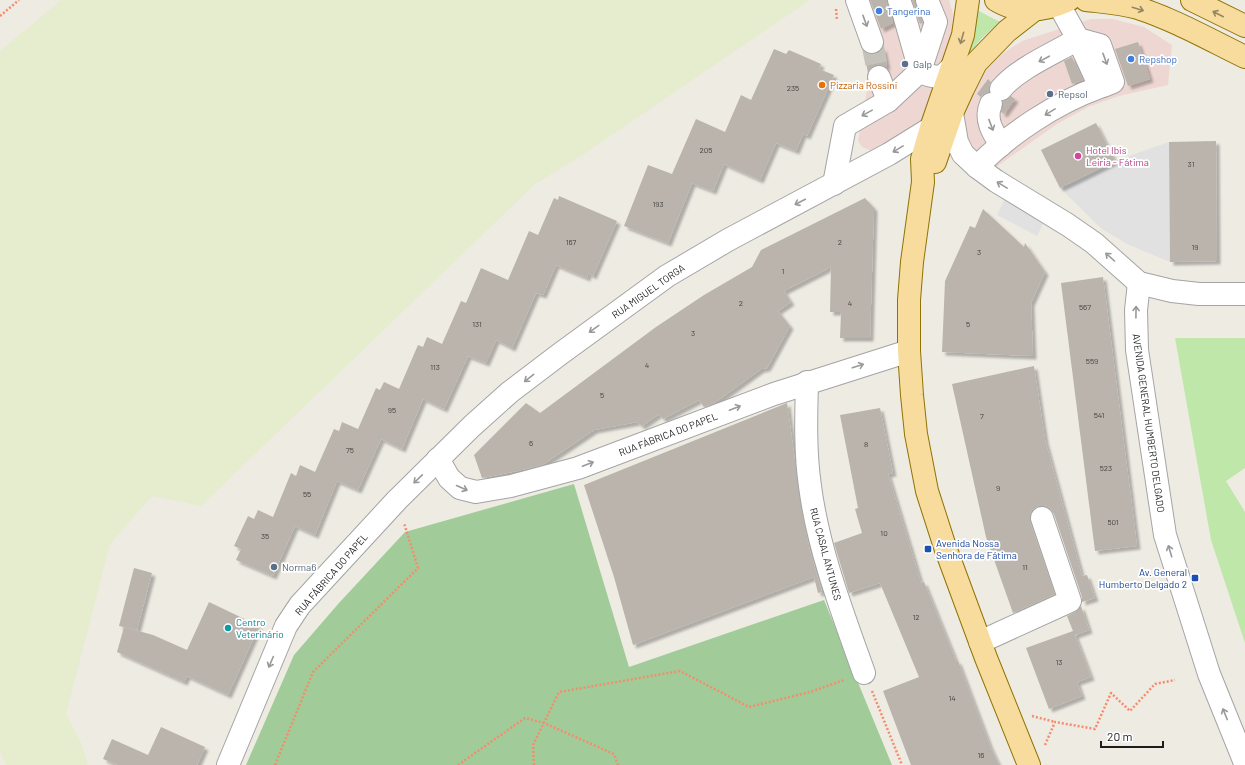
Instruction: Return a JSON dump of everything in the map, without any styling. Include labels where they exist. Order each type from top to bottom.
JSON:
[{"type":"main road","points":[[968,0],[963,35],[931,128],[922,160],[923,182],[912,262],[910,300],[909,351],[912,395],[916,434],[927,491],[945,547],[980,642],[1036,758]]},
{"type":"main road","points":[[996,0],[1018,8],[1034,10],[1064,2]]},
{"type":"main road","points":[[1086,0],[1111,2],[1137,8],[1159,16],[1245,57]]},
{"type":"main road","points":[[1192,0],[1245,26]]},
{"type":"main road","points":[[923,182],[937,158],[952,113],[976,63],[1007,31],[1034,10]]},
{"type":"street","points":[[857,0],[872,42]]},
{"type":"street","points":[[834,184],[845,126],[888,101],[920,71],[936,22],[927,0]]},
{"type":"street","points":[[977,167],[1001,145],[1026,126],[1093,89],[1078,39],[1064,2]]},
{"type":"street","points":[[904,4],[920,71],[932,77],[942,77],[952,67]]},
{"type":"street","points":[[1001,145],[988,122],[989,108],[996,96],[1008,80],[1078,39]]},
{"type":"street","points":[[879,77],[888,101]]},
{"type":"street","points":[[952,113],[957,142],[963,154],[977,167],[996,181],[1068,225],[1094,243],[1139,283],[1172,291],[1199,294],[1245,294]]},
{"type":"street","name":"RUA MIGUEL TORGA","points":[[397,500],[438,459],[510,392],[667,276],[728,240],[889,154],[931,128]]},
{"type":"street","name":"AVENIDA GENERAL HUMBERTO DELGADO","points":[[1139,283],[1136,310],[1137,350],[1165,535],[1209,674],[1245,763]]},
{"type":"street","name":"RUA FÁBRICA DO PAPEL","points":[[438,459],[448,478],[460,488],[476,492],[511,486],[578,468],[807,382],[909,351]]},
{"type":"street","name":"RUA CASAL ANTUNES","points":[[807,382],[806,430],[810,486],[817,526],[838,599],[864,673]]},
{"type":"street","name":"RUA FÁBRICA DO PAPEL","points":[[228,765],[286,626],[300,605],[397,500]]},
{"type":"street","points":[[980,642],[1070,601],[1042,518]]},
{"type":"path","points":[[0,16],[19,0]]},
{"type":"path","points":[[275,765],[313,672],[418,568],[397,500]]},
{"type":"path","points":[[534,765],[533,746],[560,692],[680,671],[749,707],[810,692],[864,673],[902,765]]},
{"type":"path","points":[[1036,758],[1055,722],[1095,729],[1111,693],[1130,712],[1155,684],[1175,680]]},
{"type":"path","points":[[458,765],[525,718],[544,722],[614,754],[618,765]]},
{"type":"shaded area","name":"Galp","points":[[847,0],[949,0],[953,14],[948,49],[930,108],[919,123],[880,149],[869,150],[862,147],[858,141],[869,79],[863,44]]},
{"type":"shaded area","name":"Repsol","points":[[1091,19],[1113,19],[1144,27],[1172,45],[1168,85],[1119,96],[1088,107],[1057,124],[992,170],[965,137],[963,126],[965,110],[973,92],[986,70],[1002,54],[1022,41]]},
{"type":"shaded area","points":[[1169,142],[1170,262],[1127,244],[1102,229],[1060,188],[1115,161]]},
{"type":"shaded area","points":[[1004,200],[1044,222],[1037,236],[997,215]]},
{"type":"green space","points":[[61,0],[810,0],[581,156],[534,185],[201,506],[152,496],[110,544],[66,714],[82,745],[88,765],[6,765],[0,752],[0,51]]},
{"type":"green space","points":[[977,10],[1000,22],[981,39],[964,60]]},
{"type":"green space","points":[[1175,338],[1245,338],[1245,468],[1226,481],[1245,512],[1245,643],[1211,540]]},
{"type":"green space","points":[[574,484],[629,667],[824,600],[892,765],[246,765],[294,655],[339,603],[405,532]]},
{"type":"building","name":"Tangerina","points":[[870,0],[887,0],[893,23],[881,29]]},
{"type":"building","points":[[912,0],[915,0],[923,22],[920,24]]},
{"type":"building","name":"Repshop","points":[[1138,42],[1150,79],[1128,86],[1115,49]]},
{"type":"building","points":[[883,47],[887,67],[875,65],[868,73],[864,52],[876,54]]},
{"type":"building","points":[[774,49],[786,54],[789,50],[821,64],[819,69],[834,75],[807,136],[803,134],[796,151],[776,143],[760,180],[724,164],[713,191],[692,183],[668,243],[624,226],[648,165],[672,174],[696,119],[725,132],[741,95],[751,100]]},
{"type":"building","points":[[1072,57],[1083,80],[1072,84],[1064,61]]},
{"type":"building","points":[[988,79],[991,82],[989,92],[983,94],[981,97],[977,94]]},
{"type":"building","points":[[1011,96],[1015,99],[1004,114],[1001,112],[1003,101]]},
{"type":"building","name":"Hotel Ibis Leiria - Fátima","points":[[1096,123],[1115,161],[1060,188],[1041,150]]},
{"type":"building","points":[[1216,141],[1217,261],[1170,262],[1169,142]]},
{"type":"building","points":[[559,196],[617,221],[593,276],[588,273],[587,278],[556,265],[543,295],[536,293],[512,348],[496,340],[486,363],[468,356],[444,409],[423,399],[402,449],[381,439],[358,490],[337,481],[315,535],[295,526],[273,576],[236,560],[241,549],[234,546],[248,516],[254,519],[258,510],[273,517],[291,473],[296,476],[300,465],[315,472],[334,429],[339,431],[342,422],[358,429],[376,388],[380,390],[384,382],[399,389],[418,345],[423,347],[427,337],[442,344],[461,301],[466,303],[481,268],[508,280],[529,231],[538,235],[554,198],[558,200]]},
{"type":"building","points":[[865,198],[874,208],[870,338],[840,338],[841,312],[830,312],[831,267],[784,291],[791,302],[778,311],[790,326],[767,368],[761,369],[713,404],[704,407],[699,400],[663,419],[659,414],[642,426],[637,422],[594,430],[542,465],[482,478],[474,455],[526,403],[540,413],[656,327],[704,295],[752,267],[761,250]]},
{"type":"building","points":[[983,209],[1024,247],[1025,243],[1045,272],[1031,303],[1033,356],[942,352],[945,281],[970,226],[975,228]]},
{"type":"building","points":[[1103,277],[1137,546],[1095,551],[1061,283]]},
{"type":"building","points":[[1034,366],[1045,440],[1082,576],[1087,575],[1095,598],[1082,602],[1082,597],[1054,514],[1050,508],[1038,506],[1032,510],[1030,522],[1055,594],[1013,613],[986,537],[952,384]]},
{"type":"building","points":[[787,403],[802,512],[810,551],[822,592],[818,593],[814,577],[633,645],[614,577],[584,485]]},
{"type":"building","points":[[880,408],[893,473],[888,474],[921,583],[924,582],[956,661],[958,661],[990,746],[999,765],[911,765],[883,691],[919,677],[880,583],[849,593],[834,543],[862,533],[855,509],[858,508],[840,415]]},
{"type":"building","points":[[134,568],[152,573],[137,630],[119,626]]},
{"type":"building","points":[[209,602],[259,626],[228,695],[187,676],[184,682],[117,652],[124,627],[153,635],[187,650]]},
{"type":"building","points":[[1081,606],[1089,630],[1075,635],[1091,677],[1077,682],[1082,696],[1049,709],[1026,648],[1073,631],[1067,616],[1075,612]]},
{"type":"building","points":[[161,727],[205,747],[197,765],[118,765],[103,759],[112,739],[148,755]]},
{"type":"tunnel","points":[[872,42],[879,77]]},
{"type":"place","name":"Tangerina","points":[[879,11]]},
{"type":"place","name":"Repshop","points":[[1131,59]]},
{"type":"place","name":"Galp","points":[[905,64]]},
{"type":"place","name":"Pizzaria Rossini","points":[[822,85]]},
{"type":"place","name":"Repsol","points":[[1050,94]]},
{"type":"place","name":"Hotel Ibis Leiria - Fátima","points":[[1078,156]]},
{"type":"place","name":"Avenida Nossa Senhora de Fátima","points":[[928,549]]},
{"type":"place","name":"Norma6","points":[[274,567]]},
{"type":"place","name":"Av. General Humberto Delgado 2","points":[[1195,578]]},
{"type":"place","name":"Centro Veterinário","points":[[228,628]]}]
